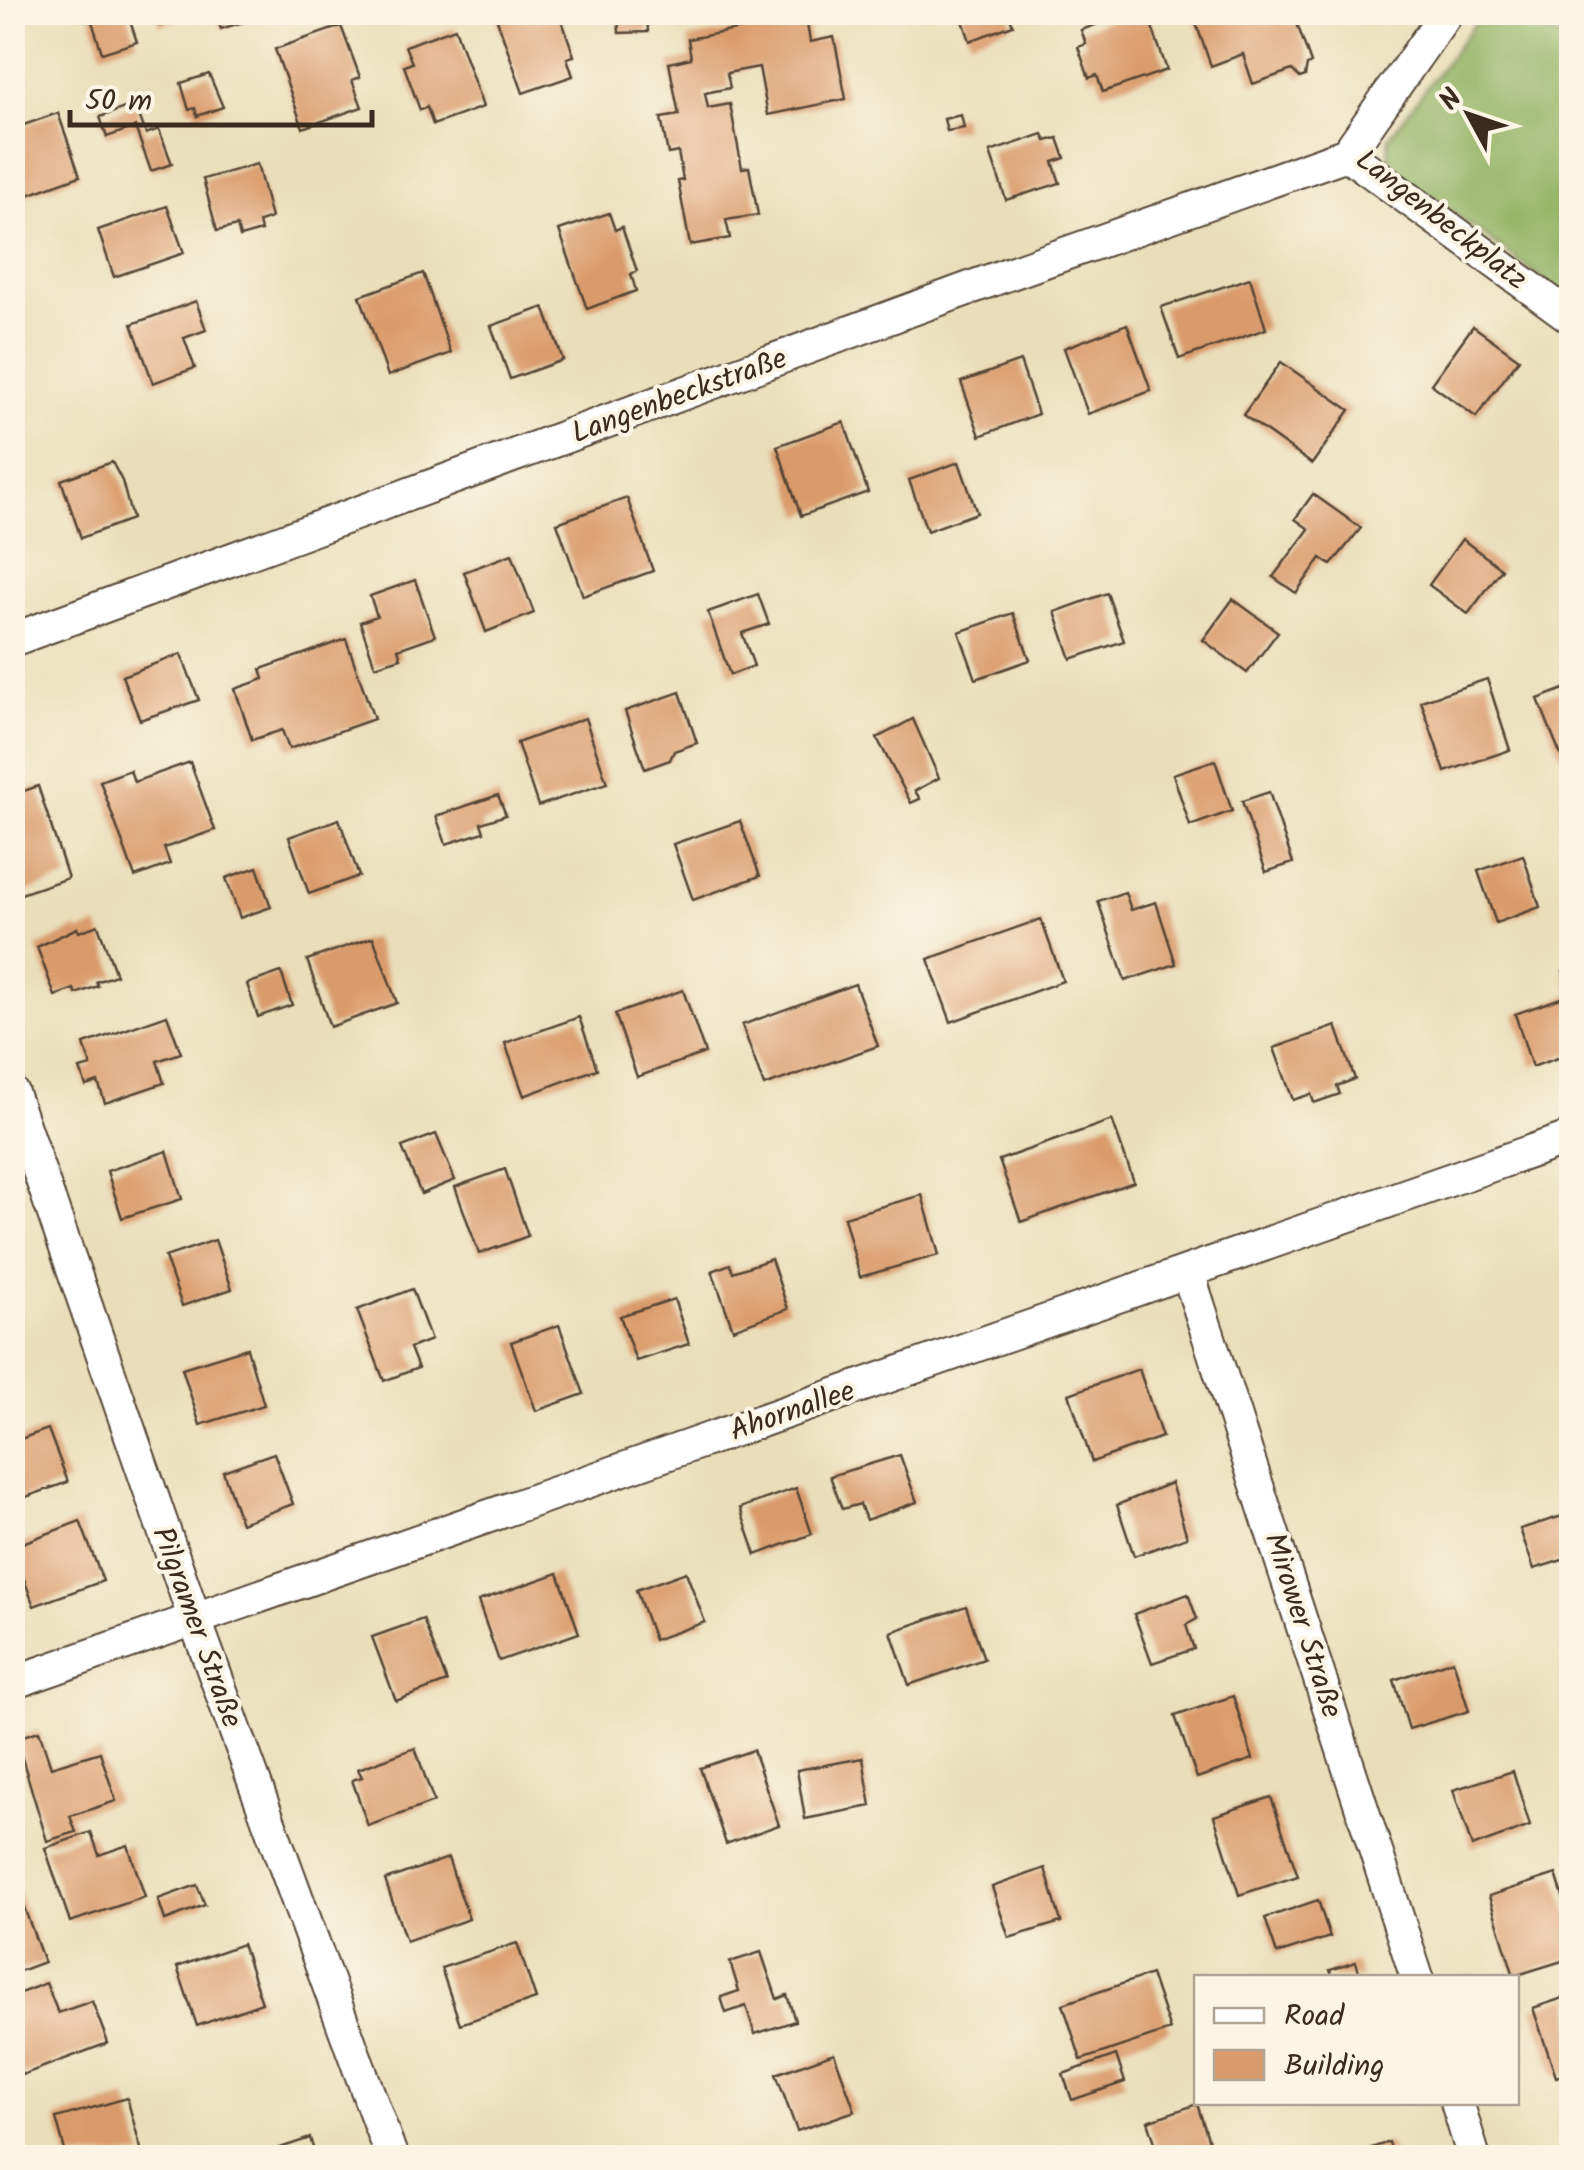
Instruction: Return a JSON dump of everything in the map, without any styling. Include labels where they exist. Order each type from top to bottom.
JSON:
[{"type":"street","name":"Langenbeckplatz","points":[[1447,12],[1347,154],[1572,318]]},
{"type":"street","name":"Langenbeckstraße","points":[[12,640],[1008,274],[1347,154]]},
{"type":"street","name":"Pilgramer Straße","points":[[12,1093],[194,1620],[392,2158]]},
{"type":"street","name":"Ahornallee","points":[[12,1683],[1572,1137]]},
{"type":"street","name":"Mirower Straße","points":[[1188,1273],[1416,1975]]},
{"type":"street","points":[[1458,2105],[1474,2158]]},
{"type":"green space","points":[[1475,23],[1528,24],[1571,41],[1571,300],[1389,165],[1388,139]]},
{"type":"building","points":[[89,12],[127,12],[137,42],[102,53]]},
{"type":"building","points":[[155,12],[198,12],[198,13],[160,26]]},
{"type":"building","points":[[215,12],[240,12],[243,22],[221,29]]},
{"type":"building","points":[[559,12],[574,56],[567,58],[573,76],[523,93],[495,14]]},
{"type":"building","points":[[647,12],[648,32],[619,33],[618,14]]},
{"type":"building","points":[[960,12],[1008,12],[1013,25],[970,41]]},
{"type":"building","points":[[1132,12],[1147,12],[1167,70],[1103,92],[1097,75],[1089,78],[1078,47],[1086,44],[1081,30]]},
{"type":"building","points":[[1192,12],[1268,12],[1271,23],[1294,15],[1311,63],[1305,76],[1300,78],[1292,70],[1253,84],[1243,54],[1211,66]]},
{"type":"building","points":[[806,17],[810,42],[834,37],[846,99],[768,115],[759,67],[727,73],[730,88],[705,93],[708,108],[730,104],[742,168],[749,167],[758,215],[726,220],[730,238],[690,245],[678,181],[683,180],[678,152],[668,154],[661,118],[679,115],[669,63],[691,58],[688,39]]},
{"type":"building","points":[[341,26],[360,77],[352,80],[362,107],[303,128],[275,49]]},
{"type":"building","points":[[455,28],[483,107],[433,125],[427,107],[420,110],[404,66],[412,63],[405,46]]},
{"type":"building","points":[[209,74],[223,107],[197,116],[195,108],[189,110],[181,83]]},
{"type":"building","points":[[135,104],[146,134],[159,129],[172,164],[151,171],[135,127],[107,137],[100,117]]},
{"type":"building","points":[[58,113],[80,176],[17,199],[12,186],[12,129]]},
{"type":"building","points":[[961,115],[964,128],[947,131],[944,119]]},
{"type":"building","points":[[1043,134],[1046,141],[1058,138],[1065,158],[1053,162],[1060,183],[1006,200],[990,152]]},
{"type":"building","points":[[257,164],[271,218],[259,222],[261,231],[240,237],[237,226],[217,231],[203,179]]},
{"type":"building","points":[[167,206],[184,253],[114,277],[98,230]]},
{"type":"building","points":[[609,213],[615,230],[622,227],[637,271],[631,274],[636,291],[587,309],[559,230]]},
{"type":"building","points":[[423,273],[451,353],[388,376],[360,296]]},
{"type":"building","points":[[1250,278],[1266,329],[1179,359],[1161,307]]},
{"type":"building","points":[[196,301],[206,330],[184,338],[195,368],[153,383],[132,324]]},
{"type":"building","points":[[544,307],[563,360],[510,379],[491,326]]},
{"type":"building","points":[[1127,324],[1151,391],[1088,414],[1064,348]]},
{"type":"building","points":[[1473,326],[1519,359],[1476,417],[1431,384]]},
{"type":"building","points":[[1020,361],[1038,414],[980,436],[961,382]]},
{"type":"building","points":[[1281,362],[1350,410],[1312,464],[1243,415]]},
{"type":"building","points":[[844,422],[868,492],[801,516],[777,446]]},
{"type":"building","points":[[1572,433],[1572,454],[1562,447]]},
{"type":"building","points":[[112,462],[122,481],[132,519],[81,538],[61,480]]},
{"type":"building","points":[[959,462],[977,513],[927,531],[909,480]]},
{"type":"building","points":[[1313,494],[1361,528],[1331,565],[1321,558],[1296,593],[1273,577],[1309,529],[1295,519]]},
{"type":"building","points":[[627,498],[653,571],[583,596],[557,523]]},
{"type":"building","points":[[1462,539],[1502,569],[1468,614],[1429,585]]},
{"type":"building","points":[[512,554],[534,613],[486,632],[464,572]]},
{"type":"building","points":[[415,580],[435,636],[398,649],[401,658],[375,666],[360,622],[377,616],[370,596]]},
{"type":"building","points":[[1107,593],[1124,641],[1071,659],[1055,612]]},
{"type":"building","points":[[758,594],[769,624],[742,633],[754,666],[730,675],[708,612]]},
{"type":"building","points":[[1233,599],[1278,632],[1247,673],[1203,640]]},
{"type":"building","points":[[1013,613],[1030,660],[976,679],[959,632]]},
{"type":"building","points":[[346,639],[374,719],[289,749],[282,730],[252,740],[235,689],[264,679],[261,669]]},
{"type":"building","points":[[181,654],[199,700],[140,720],[122,676]]},
{"type":"building","points":[[1487,679],[1510,750],[1445,772],[1421,701]]},
{"type":"building","points":[[1572,686],[1572,772],[1568,773],[1538,699]]},
{"type":"building","points":[[680,692],[697,743],[674,751],[670,760],[645,769],[625,711]]},
{"type":"building","points":[[585,718],[607,783],[538,806],[517,743]]},
{"type":"building","points":[[913,719],[939,778],[915,791],[920,799],[911,803],[877,738]]},
{"type":"building","points":[[1215,760],[1232,811],[1190,826],[1173,774]]},
{"type":"building","points":[[190,762],[215,830],[164,848],[170,864],[135,877],[100,781],[130,770],[134,782]]},
{"type":"building","points":[[38,786],[68,878],[12,897],[12,795]]},
{"type":"building","points":[[1269,792],[1293,863],[1266,872],[1242,801]]},
{"type":"building","points":[[498,795],[506,815],[481,823],[484,832],[446,844],[436,816]]},
{"type":"building","points":[[339,819],[359,876],[309,894],[289,837]]},
{"type":"building","points":[[740,821],[760,876],[693,900],[673,844]]},
{"type":"building","points":[[1523,855],[1540,907],[1496,923],[1478,871]]},
{"type":"building","points":[[257,867],[271,907],[240,918],[226,878]]},
{"type":"building","points":[[1125,892],[1131,910],[1156,902],[1176,964],[1125,981],[1098,901]]},
{"type":"building","points":[[1041,919],[1063,981],[951,1022],[928,959]]},
{"type":"building","points":[[98,925],[116,975],[76,994],[74,989],[55,996],[37,947],[77,928],[79,932]]},
{"type":"building","points":[[373,937],[397,1003],[330,1027],[307,960]]},
{"type":"building","points":[[1572,968],[1572,994],[1571,994],[1563,971]]},
{"type":"building","points":[[281,972],[292,1005],[258,1017],[247,984]]},
{"type":"building","points":[[855,984],[878,1046],[764,1086],[742,1025]]},
{"type":"building","points":[[683,990],[705,1053],[637,1077],[615,1014]]},
{"type":"building","points":[[1572,994],[1572,1053],[1532,1067],[1515,1014]]},
{"type":"building","points":[[167,1015],[181,1053],[157,1061],[164,1083],[105,1103],[98,1082],[86,1086],[80,1069],[91,1066],[84,1044]]},
{"type":"building","points":[[579,1017],[597,1069],[524,1096],[505,1043]]},
{"type":"building","points":[[1336,1026],[1355,1079],[1337,1086],[1340,1094],[1314,1103],[1311,1094],[1293,1100],[1274,1048]]},
{"type":"building","points":[[1112,1120],[1134,1182],[1021,1222],[999,1160]]},
{"type":"building","points":[[436,1134],[455,1180],[421,1194],[402,1147]]},
{"type":"building","points":[[167,1151],[182,1199],[122,1218],[107,1171]]},
{"type":"building","points":[[505,1169],[528,1236],[479,1254],[455,1187]]},
{"type":"building","points":[[922,1195],[939,1255],[860,1277],[844,1217]]},
{"type":"building","points":[[215,1240],[232,1289],[182,1306],[165,1257]]},
{"type":"building","points":[[771,1259],[788,1309],[733,1329],[712,1271],[730,1264],[733,1272]]},
{"type":"building","points":[[412,1289],[431,1340],[410,1348],[418,1368],[384,1381],[357,1310]]},
{"type":"building","points":[[674,1299],[689,1344],[636,1361],[620,1316]]},
{"type":"building","points":[[559,1325],[584,1394],[536,1411],[511,1342]]},
{"type":"building","points":[[247,1348],[264,1405],[200,1425],[182,1368]]},
{"type":"building","points":[[1139,1369],[1162,1437],[1092,1462],[1069,1394]]},
{"type":"building","points":[[48,1429],[68,1482],[12,1502],[12,1442]]},
{"type":"building","points":[[274,1453],[293,1504],[241,1523],[223,1471]]},
{"type":"building","points":[[900,1455],[917,1502],[866,1520],[860,1504],[842,1509],[830,1476]]},
{"type":"building","points":[[1171,1483],[1187,1537],[1134,1556],[1117,1505]]},
{"type":"building","points":[[796,1488],[812,1534],[756,1555],[740,1508]]},
{"type":"building","points":[[1572,1513],[1572,1557],[1534,1569],[1520,1529]]},
{"type":"building","points":[[80,1521],[103,1581],[34,1606],[12,1547]]},
{"type":"building","points":[[686,1572],[705,1622],[654,1640],[636,1590]]},
{"type":"building","points":[[558,1573],[579,1633],[499,1661],[478,1601]]},
{"type":"building","points":[[1188,1594],[1197,1619],[1186,1625],[1194,1649],[1152,1663],[1134,1614]]},
{"type":"building","points":[[966,1606],[984,1659],[909,1685],[891,1632]]},
{"type":"building","points":[[423,1619],[447,1682],[396,1701],[372,1637]]},
{"type":"building","points":[[1453,1660],[1469,1711],[1409,1729],[1394,1680]]},
{"type":"building","points":[[1233,1696],[1253,1759],[1197,1778],[1175,1716]]},
{"type":"building","points":[[39,1731],[51,1767],[100,1752],[116,1801],[70,1816],[76,1832],[47,1841],[16,1738]]},
{"type":"building","points":[[415,1748],[434,1802],[368,1826],[352,1780],[362,1777],[358,1769]]},
{"type":"building","points":[[753,1750],[779,1825],[726,1844],[700,1768]]},
{"type":"building","points":[[863,1758],[871,1806],[805,1819],[797,1770]]},
{"type":"building","points":[[1513,1771],[1530,1826],[1472,1847],[1453,1790]]},
{"type":"building","points":[[1271,1797],[1298,1876],[1239,1895],[1214,1816]]},
{"type":"building","points":[[91,1832],[99,1855],[128,1845],[145,1897],[70,1922],[45,1848]]},
{"type":"building","points":[[448,1858],[469,1919],[406,1941],[385,1880]]},
{"type":"building","points":[[1045,1868],[1061,1922],[1009,1938],[992,1887]]},
{"type":"building","points":[[1556,1874],[1572,1924],[1572,1958],[1514,1975],[1489,1896]]},
{"type":"building","points":[[16,1885],[44,1962],[12,1974],[12,1887]]},
{"type":"building","points":[[197,1885],[205,1905],[165,1920],[158,1899]]},
{"type":"building","points":[[1318,1900],[1330,1937],[1277,1954],[1265,1918]]},
{"type":"building","points":[[517,1943],[536,1999],[460,2024],[441,1968]]},
{"type":"building","points":[[242,1944],[262,2003],[197,2026],[177,1967]]},
{"type":"building","points":[[761,1952],[777,1999],[787,1995],[795,2021],[755,2034],[746,2006],[726,2013],[721,1997],[739,1991],[730,1962]]},
{"type":"building","points":[[1356,1962],[1360,1975],[1332,1975],[1330,1970]]},
{"type":"building","points":[[1151,1974],[1170,2030],[1081,2060],[1063,2004]]},
{"type":"building","points":[[46,1983],[58,2013],[92,2001],[108,2043],[22,2075],[12,2051],[12,2023],[17,2021],[12,1996]]},
{"type":"building","points":[[1572,1995],[1572,2072],[1556,2077],[1533,2008]]},
{"type":"building","points":[[834,2053],[855,2111],[797,2131],[776,2074]]},
{"type":"building","points":[[1116,2055],[1125,2082],[1072,2100],[1063,2074]]},
{"type":"building","points":[[127,2098],[143,2156],[67,2158],[56,2118]]},
{"type":"building","points":[[1197,2105],[1214,2157],[1160,2158],[1148,2121]]},
{"type":"building","points":[[310,2138],[316,2158],[253,2158],[253,2157]]},
{"type":"building","points":[[1389,2142],[1394,2158],[1345,2158],[1345,2157]]},
{"type":"building","points":[[542,2146],[546,2158],[515,2158],[515,2157]]},
{"type":"building","points":[[1068,2147],[1072,2158],[1040,2158],[1040,2157]]}]
